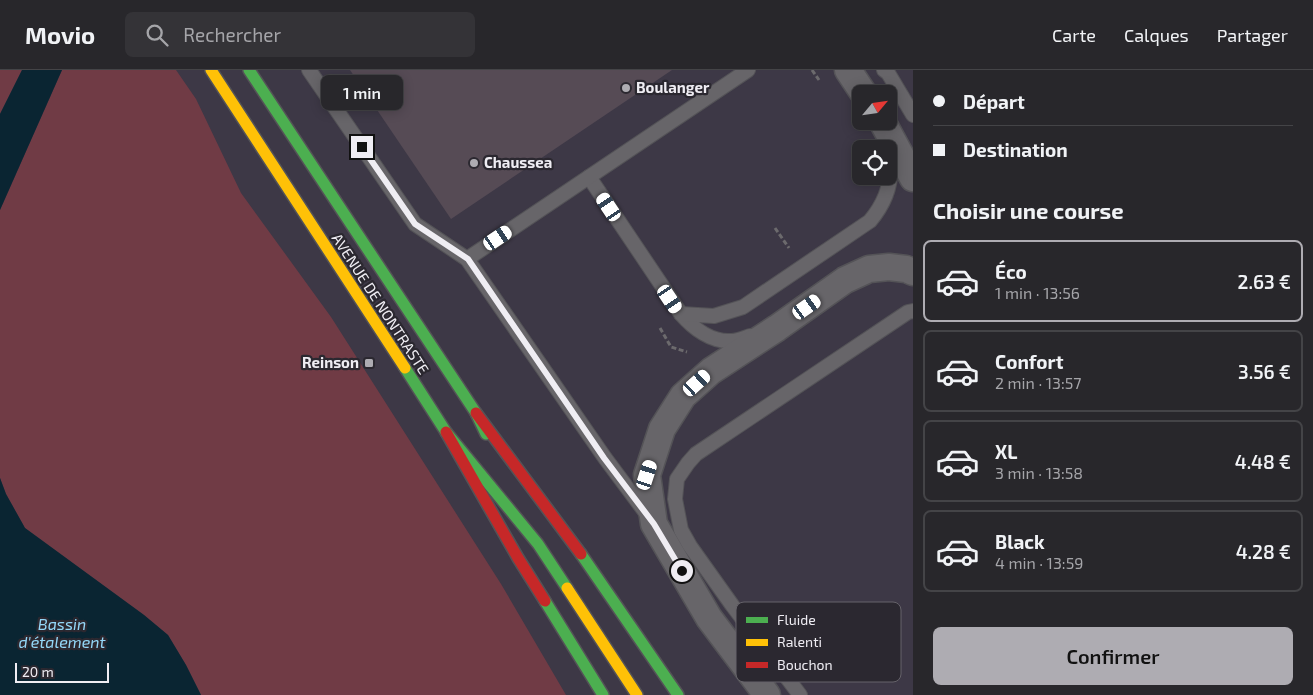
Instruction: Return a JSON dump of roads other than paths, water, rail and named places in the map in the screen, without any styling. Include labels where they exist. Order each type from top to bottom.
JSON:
[{"type":"main road","name":"AVENUE DE NONTRASTE","points":[[211,70],[446,432],[538,544],[637,695]]},
{"type":"main road","name":"AVENUE DE NONTRASTE","points":[[249,70],[476,413],[501,465]]},
{"type":"main road","points":[[476,413],[562,527],[678,695]]},
{"type":"main road","points":[[446,432],[518,558],[603,695]]},
{"type":"main road","name":"AVENUE DE NONTRASTE","points":[[518,500],[538,544]]},
{"type":"street","points":[[848,70],[858,85]]},
{"type":"street","points":[[886,130],[913,178]]},
{"type":"street","points":[[736,654],[709,618],[654,524],[647,475],[662,429],[683,396],[711,370],[777,328],[845,280],[869,270],[889,267],[906,269],[913,272]]},
{"type":"street","points":[[756,682],[766,695]]},
{"type":"lane","points":[[309,70],[415,224],[468,259],[604,458],[654,524]]},
{"type":"lane","points":[[468,259],[748,70]]},
{"type":"lane","points":[[884,70],[888,73],[913,115]]},
{"type":"lane","points":[[590,177],[681,314],[691,326],[717,340],[732,341],[777,328]]},
{"type":"lane","points":[[681,314],[714,316],[743,307],[870,221],[880,209],[886,197],[888,185]]},
{"type":"lane","points":[[736,610],[690,546],[682,530],[675,499],[677,480],[696,454],[893,322],[913,311]]},
{"type":"lane","points":[[790,682],[800,695]]},
{"type":"water","points":[[22,70],[62,70],[0,210],[0,114]]},
{"type":"water","name":"Bassin d'étalement","points":[[0,478],[6,494],[25,528],[144,615],[168,635],[201,695],[0,695]]},
{"type":"place","name":"Boulanger","points":[[626,88]]},
{"type":"place","name":"Chaussea","points":[[474,163]]},
{"type":"place","name":"Reinson","points":[[369,363]]}]
